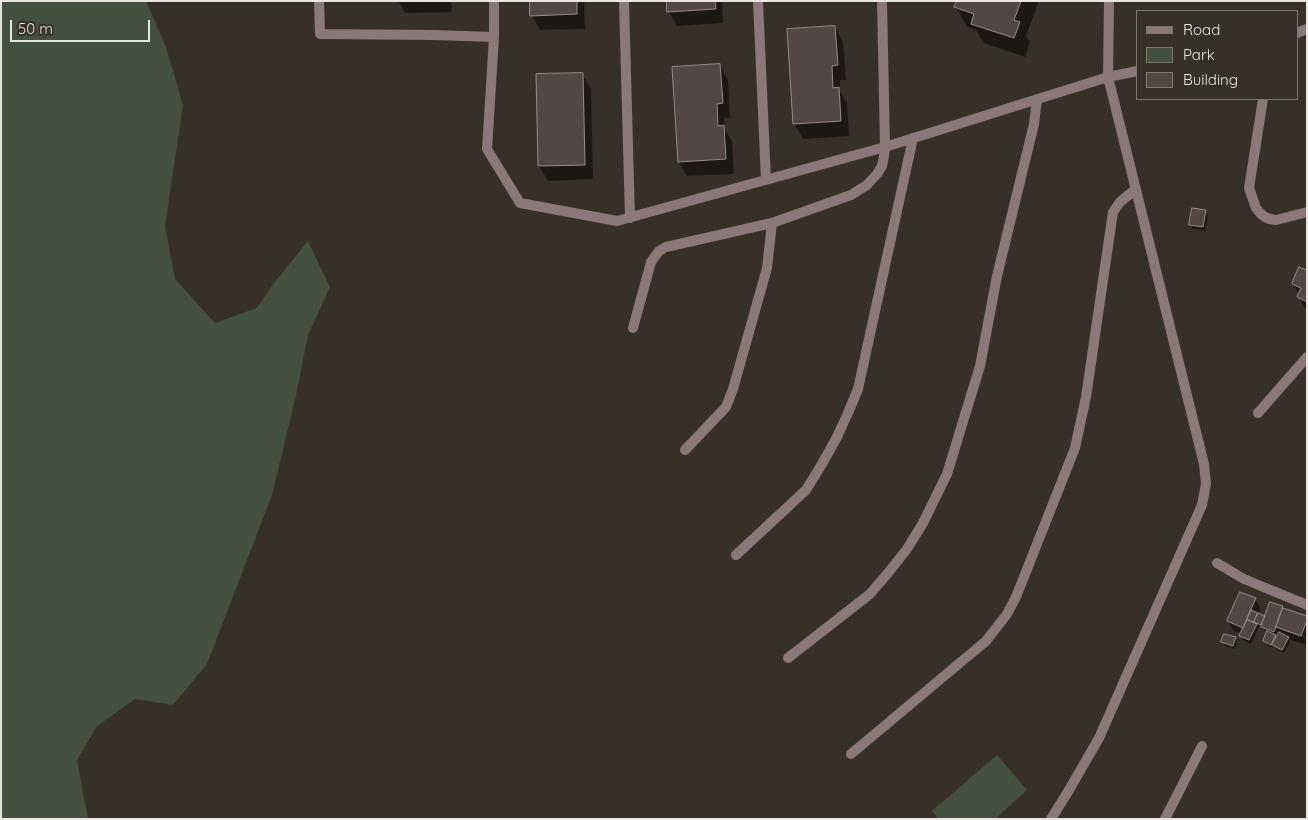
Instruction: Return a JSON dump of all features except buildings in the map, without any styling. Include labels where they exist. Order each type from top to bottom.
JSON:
[{"type":"street","points":[[319,1],[320,34],[494,37]]},
{"type":"street","points":[[494,1],[494,37],[487,149],[520,203],[617,221],[885,147],[1108,77],[1136,71]]},
{"type":"street","points":[[624,1],[630,218]]},
{"type":"street","points":[[758,1],[766,180]]},
{"type":"street","points":[[633,328],[651,262],[659,251],[666,247],[772,223],[860,191],[878,174],[882,166],[885,147],[882,1]]},
{"type":"street","points":[[1051,819],[1099,738],[1202,504],[1206,484],[1204,464],[1108,77],[1109,1]]},
{"type":"street","points":[[788,658],[870,594],[906,549],[923,523],[947,474],[980,366],[997,276],[1034,124],[1038,99]]},
{"type":"street","points":[[1263,100],[1249,188],[1256,208],[1265,217],[1276,220],[1307,212]]},
{"type":"street","points":[[736,555],[806,490],[826,458],[848,414],[858,389],[913,138]]},
{"type":"street","points":[[852,754],[986,641],[1007,614],[1016,597],[1075,448],[1086,397],[1113,212],[1120,202],[1136,189]]},
{"type":"street","points":[[685,450],[726,407],[730,398],[767,268],[772,223]]},
{"type":"street","points":[[1258,413],[1307,357]]},
{"type":"street","points":[[1217,563],[1244,578],[1307,605]]},
{"type":"street","points":[[1165,819],[1202,746]]},
{"type":"green space","points":[[1,1],[146,1],[166,47],[183,105],[165,226],[175,279],[215,323],[257,308],[274,283],[308,241],[330,287],[308,335],[272,495],[207,664],[173,705],[135,699],[97,726],[77,760],[88,819],[1,819]]},
{"type":"green space","points":[[997,755],[1027,790],[995,819],[938,819],[932,811]]}]
